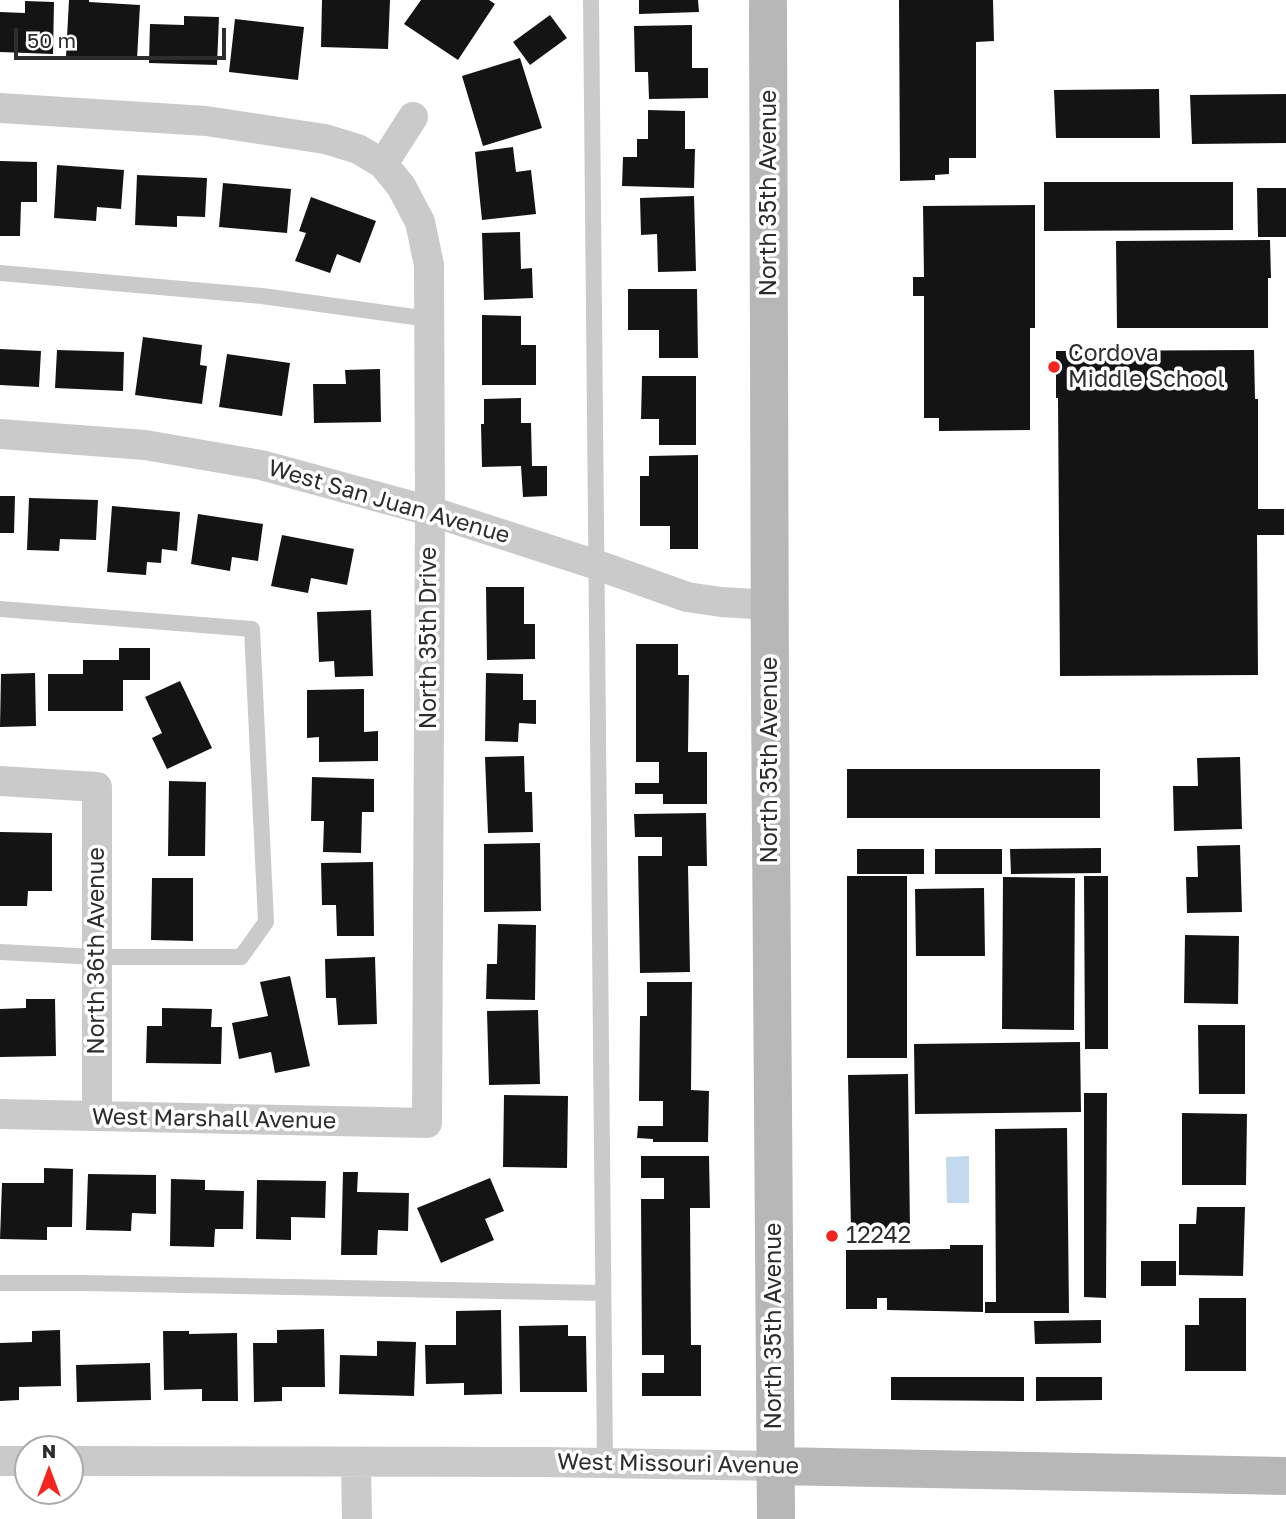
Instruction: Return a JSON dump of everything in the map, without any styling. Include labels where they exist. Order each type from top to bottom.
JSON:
[{"type":"main road","name":"North 35th Avenue","points":[[768,0],[776,1519]]},
{"type":"main road","name":"West Missouri Avenue","points":[[776,1466],[1286,1476]]},
{"type":"street","points":[[0,108],[206,121],[325,139],[358,149],[383,164],[413,117]]},
{"type":"street","name":"North 35th Drive","points":[[383,164],[401,186],[420,222],[429,265],[427,1123]]},
{"type":"street","name":"West San Juan Avenue","points":[[0,434],[145,445],[261,465],[430,511],[687,597],[770,605]]},
{"type":"street","name":"North 36th Avenue","points":[[0,781],[97,786],[97,1116]]},
{"type":"street","name":"West Marshall Avenue","points":[[0,1114],[427,1123]]},
{"type":"street","name":"West Missouri Avenue","points":[[84,1461],[776,1466]]},
{"type":"street","points":[[356,1462],[357,1519]]},
{"type":"lane","points":[[591,0],[605,1463]]},
{"type":"lane","points":[[0,273],[261,296],[429,319]]},
{"type":"lane","points":[[0,609],[253,628],[266,922],[241,957],[97,957],[0,952]]},
{"type":"lane","points":[[0,1283],[603,1293]]},
{"type":"water","points":[[969,1156],[969,1203],[947,1203],[946,1157]]},
{"type":"building","points":[[69,0],[140,5],[137,59],[66,56]]},
{"type":"building","points":[[322,0],[390,0],[388,49],[321,47]]},
{"type":"building","points":[[421,0],[489,0],[495,4],[458,60],[404,24]]},
{"type":"building","points":[[639,0],[698,0],[699,12],[639,14]]},
{"type":"building","points":[[899,0],[993,0],[994,41],[976,42],[976,158],[949,158],[949,174],[935,175],[935,180],[900,181]]},
{"type":"building","points":[[25,1],[54,2],[53,54],[0,52],[0,12],[25,13]]},
{"type":"building","points":[[550,15],[567,38],[530,65],[513,42]]},
{"type":"building","points":[[184,16],[219,17],[217,65],[149,63],[150,24],[184,25]]},
{"type":"building","points":[[235,19],[304,27],[298,80],[229,72]]},
{"type":"building","points":[[692,25],[692,68],[708,68],[708,98],[649,99],[648,72],[635,72],[634,26]]},
{"type":"building","points":[[520,58],[542,128],[483,146],[462,76]]},
{"type":"building","points":[[1159,89],[1160,138],[1056,138],[1054,90]]},
{"type":"building","points":[[1286,94],[1286,143],[1192,144],[1190,95]]},
{"type":"building","points":[[648,110],[685,111],[685,149],[695,149],[694,188],[622,186],[623,157],[637,157],[637,139],[648,139]]},
{"type":"building","points":[[513,147],[516,172],[531,170],[536,214],[482,220],[475,152]]},
{"type":"building","points":[[0,161],[37,162],[37,202],[21,202],[20,236],[0,236]]},
{"type":"building","points":[[57,165],[124,170],[121,209],[97,207],[96,221],[54,218]]},
{"type":"building","points":[[137,175],[207,178],[205,217],[177,216],[177,227],[135,225]]},
{"type":"building","points":[[1044,182],[1233,182],[1233,230],[1044,231]]},
{"type":"building","points":[[223,183],[291,189],[287,233],[219,227]]},
{"type":"building","points":[[1257,188],[1286,188],[1286,237],[1258,237]]},
{"type":"building","points":[[694,196],[696,271],[658,272],[657,234],[641,235],[640,198]]},
{"type":"building","points":[[311,197],[376,221],[360,263],[337,254],[330,273],[295,261],[306,233],[299,231]]},
{"type":"building","points":[[1035,205],[1035,328],[1030,328],[1030,430],[939,431],[939,418],[924,418],[924,296],[913,296],[913,277],[924,277],[923,206]]},
{"type":"building","points":[[520,232],[521,269],[532,268],[533,298],[484,300],[482,233]]},
{"type":"building","points":[[1270,240],[1268,328],[1117,328],[1116,241]]},
{"type":"building","points":[[628,289],[697,289],[698,358],[659,358],[659,330],[628,330]]},
{"type":"building","points":[[482,315],[521,316],[521,345],[536,345],[536,385],[482,385]]},
{"type":"building","points":[[143,337],[202,345],[200,365],[207,366],[202,404],[135,395]]},
{"type":"building","points":[[0,349],[41,351],[39,387],[0,385]]},
{"type":"building","points":[[57,350],[124,352],[123,391],[55,388]]},
{"type":"building","points":[[1254,350],[1255,399],[1258,399],[1258,509],[1284,509],[1284,535],[1257,535],[1258,675],[1060,676],[1056,351]]},
{"type":"building","points":[[227,354],[290,363],[282,416],[219,407]]},
{"type":"building","points":[[380,369],[381,422],[314,423],[313,384],[346,384],[345,370]]},
{"type":"building","points":[[642,376],[696,376],[696,445],[659,445],[659,419],[641,419]]},
{"type":"building","points":[[521,398],[521,423],[531,423],[532,466],[547,466],[547,496],[523,497],[521,466],[482,467],[481,424],[484,424],[484,399]]},
{"type":"building","points":[[698,455],[698,549],[670,549],[670,526],[640,526],[640,476],[649,476],[649,456]]},
{"type":"building","points":[[0,496],[15,496],[14,533],[0,533]]},
{"type":"building","points":[[29,498],[98,500],[96,540],[60,539],[59,551],[27,550]]},
{"type":"building","points":[[112,506],[180,512],[177,551],[162,549],[161,563],[147,562],[146,575],[107,572]]},
{"type":"building","points":[[198,514],[263,524],[258,561],[232,557],[230,571],[191,564]]},
{"type":"building","points":[[282,535],[354,549],[347,585],[311,578],[308,593],[271,586]]},
{"type":"building","points":[[486,587],[524,587],[524,624],[535,624],[535,659],[487,660]]},
{"type":"building","points":[[371,610],[373,676],[335,677],[334,661],[319,662],[317,612]]},
{"type":"building","points":[[636,644],[678,644],[678,675],[689,675],[688,752],[707,752],[707,804],[663,804],[663,794],[635,794],[635,783],[659,783],[659,762],[636,762]]},
{"type":"building","points":[[119,648],[150,648],[150,680],[123,680],[123,711],[48,711],[48,674],[83,674],[83,660],[119,660]]},
{"type":"building","points":[[35,673],[36,726],[0,727],[1,674]]},
{"type":"building","points":[[486,673],[523,674],[523,700],[536,700],[536,724],[519,723],[518,742],[485,741]]},
{"type":"building","points":[[180,681],[212,748],[167,769],[152,738],[162,733],[145,697]]},
{"type":"building","points":[[364,689],[364,732],[378,731],[378,761],[319,762],[319,737],[307,738],[307,690]]},
{"type":"building","points":[[524,756],[525,792],[532,792],[533,832],[488,833],[485,757]]},
{"type":"building","points":[[1240,757],[1242,829],[1174,831],[1173,786],[1198,786],[1197,758]]},
{"type":"building","points":[[847,769],[1100,769],[1100,818],[847,818]]},
{"type":"building","points":[[312,777],[374,779],[374,812],[362,812],[361,853],[323,852],[324,821],[311,821]]},
{"type":"building","points":[[169,781],[206,782],[205,856],[168,856]]},
{"type":"building","points":[[706,813],[707,866],[688,866],[690,972],[640,973],[638,856],[662,856],[662,837],[635,837],[634,814]]},
{"type":"building","points":[[0,832],[52,833],[52,891],[28,891],[27,906],[0,906]]},
{"type":"building","points":[[540,843],[541,911],[484,912],[484,844]]},
{"type":"building","points":[[1240,845],[1242,912],[1187,913],[1186,877],[1198,877],[1197,846]]},
{"type":"building","points":[[1101,848],[1101,873],[1011,874],[1010,849]]},
{"type":"building","points":[[857,849],[924,849],[924,874],[857,874]]},
{"type":"building","points":[[935,849],[1002,849],[1002,874],[935,874]]},
{"type":"building","points":[[373,862],[374,936],[337,936],[336,905],[322,905],[321,863]]},
{"type":"building","points":[[847,876],[907,876],[907,1058],[847,1058]]},
{"type":"building","points":[[1084,876],[1108,876],[1108,1049],[1085,1049]]},
{"type":"building","points":[[1003,877],[1075,878],[1074,1030],[1002,1029]]},
{"type":"building","points":[[152,878],[193,878],[193,941],[151,940]]},
{"type":"building","points":[[984,888],[985,956],[916,956],[915,889]]},
{"type":"building","points":[[498,924],[536,925],[535,1000],[486,999],[487,964],[497,964]]},
{"type":"building","points":[[1185,935],[1239,936],[1238,1004],[1184,1003]]},
{"type":"building","points":[[375,957],[377,1024],[338,1025],[336,998],[326,998],[325,959]]},
{"type":"building","points":[[290,976],[310,1066],[275,1073],[271,1052],[239,1059],[232,1023],[268,1016],[260,982]]},
{"type":"building","points":[[647,982],[692,982],[691,1090],[709,1091],[708,1142],[653,1142],[653,1139],[637,1138],[638,1126],[663,1126],[663,1101],[639,1101],[640,1016],[647,1016]]},
{"type":"building","points":[[26,999],[55,999],[56,1056],[0,1057],[0,1009],[26,1008]]},
{"type":"building","points":[[162,1008],[212,1009],[211,1027],[222,1027],[221,1064],[146,1063],[147,1026],[162,1026]]},
{"type":"building","points":[[538,1010],[540,1084],[489,1085],[487,1011]]},
{"type":"building","points":[[1198,1025],[1245,1025],[1245,1094],[1199,1094]]},
{"type":"building","points":[[1080,1042],[1081,1112],[915,1114],[914,1044]]},
{"type":"building","points":[[908,1074],[910,1230],[851,1231],[848,1075]]},
{"type":"building","points":[[1084,1093],[1107,1093],[1106,1298],[1084,1297]]},
{"type":"building","points":[[504,1095],[568,1096],[567,1168],[503,1167]]},
{"type":"building","points":[[1182,1113],[1247,1114],[1246,1185],[1182,1185]]},
{"type":"building","points":[[1067,1128],[1069,1313],[985,1313],[985,1302],[996,1302],[995,1129]]},
{"type":"building","points":[[641,1156],[709,1156],[710,1208],[690,1208],[691,1345],[701,1345],[701,1396],[642,1396],[642,1373],[664,1373],[664,1355],[642,1355],[641,1199],[664,1199],[664,1178],[641,1178]]},
{"type":"building","points":[[44,1168],[73,1169],[72,1227],[47,1227],[47,1240],[0,1239],[2,1183],[44,1183]]},
{"type":"building","points":[[343,1172],[358,1172],[357,1192],[409,1193],[408,1231],[378,1230],[377,1255],[341,1255]]},
{"type":"building","points":[[88,1174],[156,1175],[156,1214],[132,1213],[131,1231],[86,1230]]},
{"type":"building","points":[[490,1178],[504,1211],[485,1219],[494,1240],[441,1263],[417,1208]]},
{"type":"building","points":[[171,1179],[205,1180],[205,1190],[244,1191],[243,1229],[215,1229],[214,1247],[170,1246]]},
{"type":"building","points":[[257,1180],[326,1181],[325,1218],[291,1217],[291,1240],[256,1239]]},
{"type":"building","points":[[1197,1207],[1245,1207],[1243,1276],[1179,1275],[1179,1224],[1196,1224]]},
{"type":"building","points":[[950,1245],[983,1245],[983,1312],[887,1310],[887,1298],[877,1298],[877,1309],[846,1309],[846,1250],[950,1249]]},
{"type":"building","points":[[1141,1261],[1176,1261],[1176,1286],[1141,1286]]},
{"type":"building","points":[[1199,1298],[1246,1298],[1246,1371],[1185,1371],[1185,1325],[1199,1325]]},
{"type":"building","points":[[501,1310],[502,1394],[464,1395],[464,1383],[426,1384],[425,1345],[456,1345],[456,1311]]},
{"type":"building","points":[[1101,1320],[1101,1343],[1035,1344],[1034,1321]]},
{"type":"building","points":[[568,1325],[568,1336],[586,1336],[587,1392],[520,1392],[519,1326]]},
{"type":"building","points":[[324,1329],[325,1387],[282,1387],[282,1401],[254,1402],[253,1343],[277,1343],[277,1330]]},
{"type":"building","points":[[60,1330],[61,1386],[19,1387],[19,1400],[0,1401],[0,1343],[32,1342],[32,1331]]},
{"type":"building","points":[[163,1331],[189,1331],[189,1334],[237,1333],[238,1401],[202,1401],[202,1389],[164,1390]]},
{"type":"building","points":[[377,1341],[416,1342],[414,1396],[339,1394],[340,1355],[377,1356]]},
{"type":"building","points":[[150,1363],[151,1400],[77,1402],[76,1365]]},
{"type":"building","points":[[891,1377],[1024,1377],[1024,1401],[891,1400]]},
{"type":"building","points":[[1036,1377],[1102,1377],[1102,1400],[1036,1401]]},
{"type":"place","name":"Cordova Middle School","points":[[1054,367]]},
{"type":"place","name":"12242","points":[[832,1236]]}]
